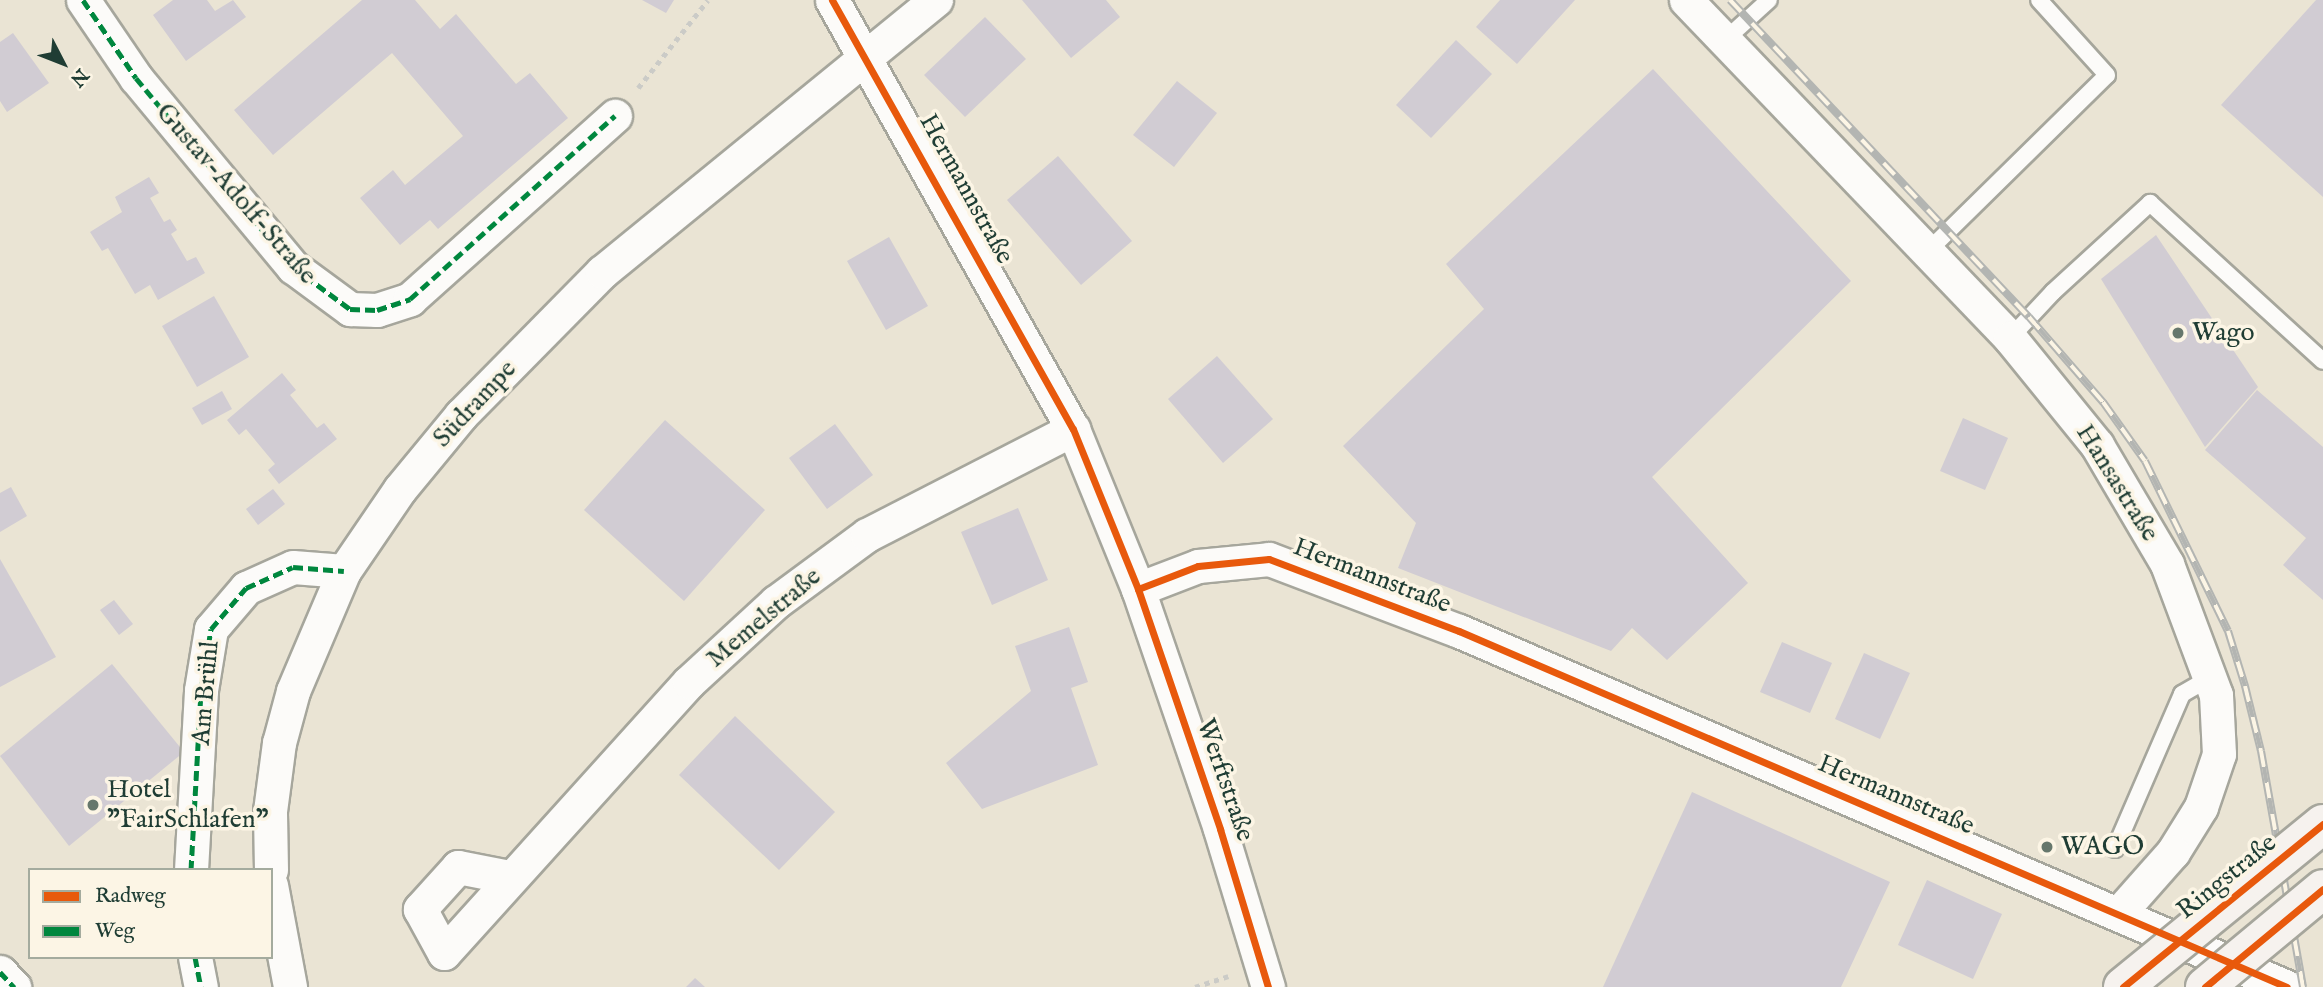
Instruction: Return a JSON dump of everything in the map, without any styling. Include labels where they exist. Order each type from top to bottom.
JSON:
[{"type":"main road","name":"Ringstraße","points":[[2123,987],[2323,824]]},
{"type":"main road","points":[[2205,987],[2323,889]]},
{"type":"street","name":"Gustav-Adolf-Straße","points":[[83,0],[136,78],[293,267],[350,309],[377,310],[410,299],[615,116]]},
{"type":"street","name":"Hermannstraße","points":[[832,0],[869,58],[1073,429],[1138,589],[1198,566],[1269,559],[1459,631],[2119,913]]},
{"type":"street","name":"Südrampe","points":[[271,868],[271,811],[279,743],[317,625],[344,571],[378,519],[461,415],[603,272],[869,58],[936,0]]},
{"type":"street","name":"Hansastraße","points":[[1686,0],[2010,338],[2097,445],[2126,489],[2166,565],[2210,678],[2219,754],[2201,807],[2173,852],[2119,913]]},
{"type":"street","name":"Memelstraße","points":[[509,877],[689,682],[776,601],[867,535],[1073,429]]},
{"type":"street","name":"Am Brühl","points":[[191,868],[201,690],[211,629],[246,588],[293,567],[344,571]]},
{"type":"street","name":"Werftstraße","points":[[1138,589],[1220,829],[1268,987]]},
{"type":"street","points":[[273,895],[290,987]]},
{"type":"street","points":[[2119,913],[2275,984]]},
{"type":"street","points":[[195,959],[201,987]]},
{"type":"street","points":[[0,972],[14,987]]},
{"type":"lane","points":[[1725,40],[1769,0]]},
{"type":"lane","points":[[1927,252],[2107,75],[2039,0]]},
{"type":"lane","points":[[2010,338],[2053,292],[2150,203],[2323,361]]},
{"type":"lane","points":[[2116,849],[2182,694],[2210,678]]},
{"type":"path","points":[[615,116],[708,0]]},
{"type":"building","points":[[173,0],[207,0],[215,11],[233,0],[246,17],[186,61],[153,15]]},
{"type":"building","points":[[362,0],[415,0],[440,29],[456,14],[516,84],[530,73],[568,118],[438,229],[430,220],[400,245],[360,198],[393,170],[405,185],[463,136],[392,53],[273,155],[234,110]]},
{"type":"building","points":[[642,0],[674,0],[666,13]]},
{"type":"building","points":[[1022,0],[1106,0],[1120,17],[1071,58]]},
{"type":"building","points":[[1500,0],[1575,0],[1517,64],[1476,27]]},
{"type":"building","points":[[2316,0],[2323,0],[2323,197],[2221,105]]},
{"type":"building","points":[[985,17],[1026,59],[965,117],[924,75]]},
{"type":"building","points":[[13,33],[49,83],[7,112],[0,101],[0,42]]},
{"type":"building","points":[[1456,40],[1492,74],[1431,138],[1396,105]]},
{"type":"building","points":[[1653,69],[1851,281],[1652,477],[1748,583],[1667,660],[1632,628],[1611,651],[1398,568],[1416,523],[1343,446],[1484,309],[1446,264]]},
{"type":"building","points":[[1177,81],[1217,113],[1174,167],[1133,135]]},
{"type":"building","points":[[1058,156],[1132,241],[1081,285],[1007,200]]},
{"type":"building","points":[[149,177],[159,193],[150,198],[164,222],[170,219],[177,230],[171,234],[187,261],[196,257],[205,273],[158,300],[150,285],[135,294],[108,248],[102,251],[90,232],[122,212],[115,197]]},
{"type":"building","name":"Wago","points":[[2156,235],[2258,387],[2205,447],[2101,279]]},
{"type":"building","points":[[889,237],[928,306],[886,330],[847,261]]},
{"type":"building","points":[[214,296],[249,357],[197,387],[162,326]]},
{"type":"building","points":[[1217,356],[1273,419],[1223,463],[1168,399]]},
{"type":"building","points":[[282,373],[296,390],[290,395],[317,428],[324,423],[337,439],[279,484],[268,470],[275,464],[246,429],[239,435],[227,420]]},
{"type":"building","points":[[2257,390],[2323,447],[2323,600],[2283,565],[2306,538],[2205,450]]},
{"type":"building","points":[[222,391],[232,409],[202,425],[192,408]]},
{"type":"building","points":[[1963,418],[2008,438],[1985,490],[1940,471]]},
{"type":"building","points":[[665,420],[765,510],[684,601],[584,510]]},
{"type":"building","points":[[835,424],[873,475],[827,509],[789,458]]},
{"type":"building","points":[[11,487],[27,516],[0,532],[0,493]]},
{"type":"building","points":[[273,489],[285,504],[258,525],[246,509]]},
{"type":"building","points":[[1018,508],[1048,580],[992,605],[961,532]]},
{"type":"building","points":[[0,559],[56,657],[0,687]]},
{"type":"building","points":[[114,600],[133,624],[119,635],[100,610]]},
{"type":"building","points":[[1069,627],[1088,682],[1071,688],[1098,765],[982,809],[946,763],[1031,691],[1015,646]]},
{"type":"building","points":[[1782,642],[1832,663],[1810,713],[1760,692]]},
{"type":"building","points":[[1864,653],[1910,673],[1880,739],[1835,719]]},
{"type":"building","points":[[112,664],[184,752],[69,846],[0,756]]},
{"type":"building","points":[[735,716],[835,812],[779,870],[679,775]]},
{"type":"building","points":[[1692,792],[1890,882],[1841,987],[1603,987]]},
{"type":"building","points":[[1927,880],[2002,914],[1973,979],[1898,945]]},
{"type":"building","points":[[695,978],[705,987],[686,987]]},
{"type":"railway","points":[[1730,0],[2029,317],[2103,402],[2145,461],[2228,631],[2245,686],[2261,751],[2303,987]]},
{"type":"marked path","points":[[83,0],[136,78],[293,267],[350,309],[377,310],[410,299],[615,116]]},
{"type":"marked path","points":[[191,868],[201,690],[211,629],[246,588],[293,567],[344,571]]},
{"type":"marked path","points":[[195,959],[201,987]]},
{"type":"marked path","points":[[0,972],[14,987]]},
{"type":"cycle path","points":[[832,0],[1073,429],[1138,589],[1220,829],[1268,987]]},
{"type":"cycle path","points":[[1138,589],[1198,566],[1269,559],[1459,631],[2287,987]]},
{"type":"cycle path","points":[[2123,987],[2323,824]]},
{"type":"cycle path","points":[[2205,987],[2323,889]]},
{"type":"place","name":"Wago","points":[[2178,333]]},
{"type":"place","name":"Hotel \"FairSchlafen\"","points":[[93,805]]},
{"type":"place","name":"WAGO","points":[[2047,847]]}]
